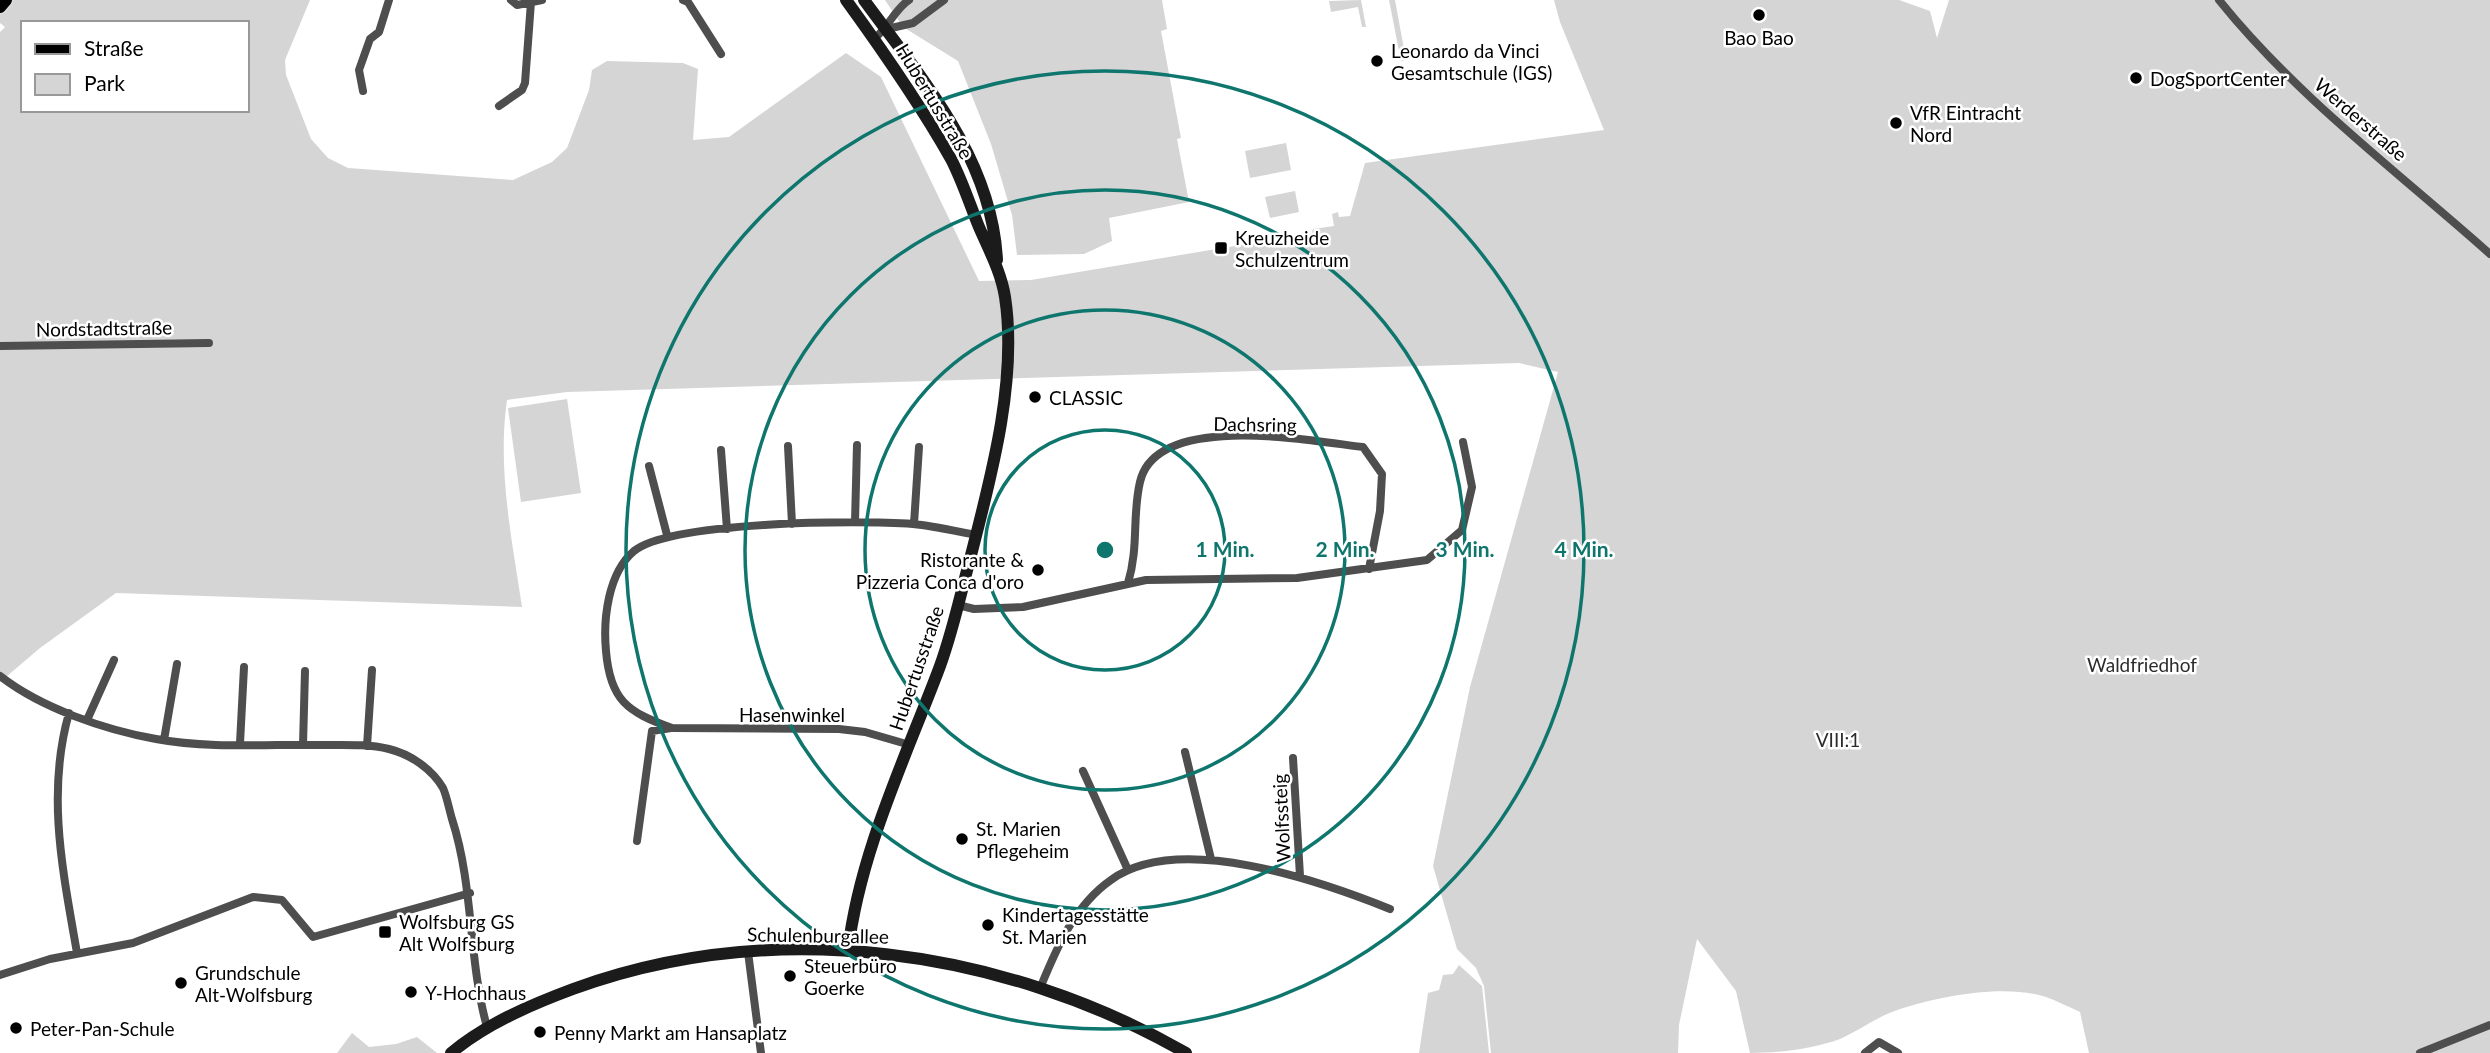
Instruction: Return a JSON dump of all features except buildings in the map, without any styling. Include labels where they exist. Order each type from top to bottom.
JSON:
[{"type":"main road","points":[[0,7],[6,0]]},
{"type":"street","points":[[363,91],[359,70],[370,39],[379,32],[389,0]]},
{"type":"street","points":[[511,0],[517,5],[542,0]]},
{"type":"street","points":[[683,0],[688,2],[722,54]]},
{"type":"street","name":"Hubertusstraße","points":[[846,0],[952,162],[997,267],[1005,297],[1004,397],[976,535],[940,667],[876,835],[850,930],[848,951]]},
{"type":"street","name":"Hubertusstraße","points":[[864,0],[943,107],[968,154],[996,236],[997,267]]},
{"type":"street","points":[[874,39],[887,29],[900,6],[909,0]]},
{"type":"street","points":[[887,29],[913,23],[944,0]]},
{"type":"street","name":"Werderstraße","points":[[2219,0],[2249,37],[2308,93],[2490,254]]},
{"type":"street","points":[[499,106],[522,90],[525,83],[531,2]]},
{"type":"street","name":"Nordstadtstraße","points":[[0,346],[209,343]]},
{"type":"street","name":"Dachsring","points":[[1128,583],[1136,557],[1140,481],[1150,460],[1167,447],[1220,436],[1250,436],[1363,447],[1381,474],[1380,511],[1369,569]]},
{"type":"street","points":[[958,605],[974,608],[1023,607],[1146,580],[1297,578],[1427,560],[1462,530],[1472,487],[1463,442]]},
{"type":"street","points":[[855,522],[857,445]]},
{"type":"street","points":[[788,446],[792,524]]},
{"type":"street","points":[[914,524],[919,447]]},
{"type":"street","points":[[721,450],[727,529]]},
{"type":"street","points":[[649,466],[667,535]]},
{"type":"street","name":"Hasenwinkel","points":[[910,745],[864,732],[839,729],[672,728],[644,718],[618,699],[609,678],[607,613],[612,587],[621,567],[633,552],[667,535],[792,524],[855,522],[914,524],[976,535]]},
{"type":"street","points":[[87,720],[114,660]]},
{"type":"street","points":[[164,740],[177,664]]},
{"type":"street","points":[[240,743],[244,667]]},
{"type":"street","points":[[367,746],[372,670]]},
{"type":"street","points":[[303,744],[305,671]]},
{"type":"street","points":[[0,676],[69,713],[103,727],[164,740],[388,748],[408,756],[429,771],[443,788],[457,832],[470,892],[479,987],[487,1027]]},
{"type":"street","points":[[69,713],[60,746],[56,795],[58,839],[77,953]]},
{"type":"street","points":[[637,841],[652,731],[672,728]]},
{"type":"street","points":[[1185,752],[1211,859]]},
{"type":"street","name":"Wolfssteig","points":[[1293,758],[1300,876]]},
{"type":"street","points":[[1083,771],[1128,870]]},
{"type":"street","name":"Wolfssteig","points":[[1041,986],[1067,929],[1088,901],[1111,880],[1128,870],[1156,863],[1211,859],[1300,876],[1390,909]]},
{"type":"street","points":[[0,975],[77,953],[133,943],[253,897],[282,900],[313,937],[470,892]]},
{"type":"street","name":"Schulenburgallee","points":[[451,1053],[487,1027],[538,1003],[612,975],[748,952],[848,951],[926,959],[1041,986],[1130,1022],[1186,1053]]},
{"type":"street","points":[[748,952],[761,1053]]},
{"type":"street","points":[[2420,1053],[2490,1025]]},
{"type":"street","points":[[1865,1053],[1878,1042],[1898,1053]]},
{"type":"green space","points":[[0,0],[310,0],[285,60],[286,75],[311,139],[328,158],[348,168],[513,180],[552,162],[567,148],[589,90],[592,70],[607,61],[683,63],[698,69],[693,140],[729,137],[846,53],[881,77],[979,281],[1031,280],[1312,233],[1313,229],[1334,226],[1332,214],[1338,212],[1339,217],[1350,216],[1365,163],[1604,130],[1560,22],[1554,0],[1899,0],[1930,11],[1937,38],[1949,0],[2490,0],[2490,1053],[2089,1053],[2080,1012],[2046,997],[2010,991],[1927,1001],[1892,1012],[1830,1042],[1795,1050],[1750,1053],[1736,991],[1697,939],[1679,1025],[1678,1053],[1491,1053],[1484,986],[1476,968],[1457,949],[1433,866],[1470,687],[1558,372],[1519,363],[567,392],[507,400],[504,426],[505,478],[522,607],[116,593],[40,648],[0,682],[0,32],[5,27],[0,23]]},
{"type":"green space","points":[[885,0],[1162,0],[1167,29],[1161,31],[1181,138],[1177,139],[1189,202],[1109,218],[1112,241],[1084,254],[1017,255],[1012,215],[991,144],[958,61],[903,27]]},
{"type":"green space","points":[[1361,0],[1366,27],[1362,27],[1358,7],[1331,12],[1329,1]]},
{"type":"green space","points":[[1389,0],[1395,0],[1406,60],[1401,61]]},
{"type":"green space","points":[[1286,143],[1291,170],[1250,178],[1245,151]]},
{"type":"green space","points":[[1295,191],[1299,212],[1270,218],[1265,197]]},
{"type":"green space","points":[[567,399],[581,493],[521,502],[508,408]]},
{"type":"green space","points":[[1459,965],[1482,986],[1489,1053],[1419,1053],[1428,993],[1439,990],[1443,975],[1453,974]]},
{"type":"green space","points":[[352,1033],[369,1047],[396,1044],[417,1037],[437,1053],[337,1053]]},
{"type":"place","name":"Bao Bao","points":[[1759,15]]},
{"type":"place","name":"Leonardo da Vinci Gesamtschule (IGS)","points":[[1377,61]]},
{"type":"place","name":"DogSportCenter","points":[[2136,78]]},
{"type":"place","name":"VfR Eintracht Nord","points":[[1896,123]]},
{"type":"place","name":"Kreuzheide Schulzentrum","points":[[1221,248]]},
{"type":"place","name":"CLASSIC","points":[[1035,397]]},
{"type":"place","name":"Ristorante & Pizzeria Conca d'oro","points":[[1038,570]]},
{"type":"place","name":"St. Marien Pflegeheim","points":[[962,839]]},
{"type":"place","name":"Kindertagesstätte St. Marien","points":[[988,925]]},
{"type":"place","name":"Wolfsburg GS Alt Wolfsburg","points":[[385,932]]},
{"type":"place","name":"Steuerbüro Goerke","points":[[790,976]]},
{"type":"place","name":"Grundschule Alt-Wolfsburg","points":[[181,983]]},
{"type":"place","name":"Y-Hochhaus","points":[[411,992]]},
{"type":"place","name":"Peter-Pan-Schule","points":[[16,1028]]},
{"type":"place","name":"Penny Markt am Hansaplatz","points":[[540,1032]]},
{"type":"park label","name":"Waldfriedhof","points":[[2142,664]]},
{"type":"park label","name":"VIII:1","points":[[1838,739]]}]
